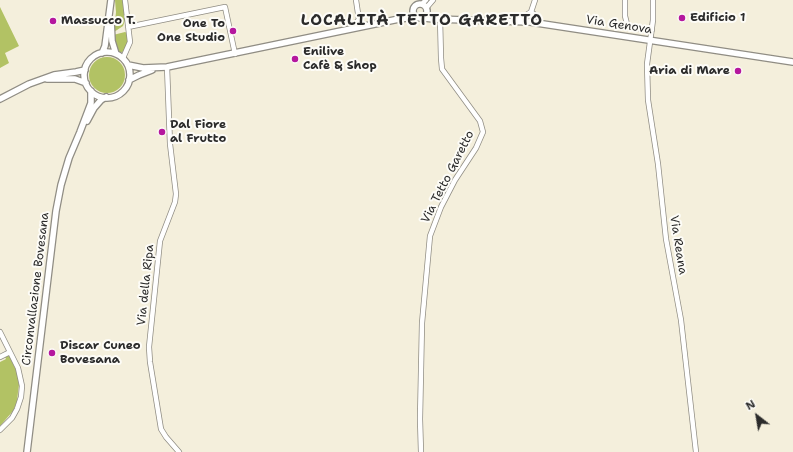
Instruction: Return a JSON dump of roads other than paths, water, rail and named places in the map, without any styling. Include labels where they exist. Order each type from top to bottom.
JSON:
[{"type":"main road","points":[[102,53],[109,27],[111,0]]},
{"type":"main road","points":[[128,65],[143,68],[167,67],[235,54],[359,25],[416,17],[424,18],[427,15],[425,6],[417,4],[413,10],[399,19]]},
{"type":"main road","name":"Via Genova","points":[[425,6],[440,18]]},
{"type":"main road","points":[[413,10],[416,17]]},
{"type":"main road","name":"Via Genova","points":[[424,18],[531,22],[793,62]]},
{"type":"main road","points":[[109,27],[116,54]]},
{"type":"main road","points":[[110,52],[122,58],[130,70],[126,88],[117,95],[106,98],[91,91],[86,83],[85,70],[92,59],[102,53],[110,52]]},
{"type":"main road","points":[[129,80],[160,68]]},
{"type":"main road","points":[[0,99],[29,84],[54,75],[85,70]]},
{"type":"main road","points":[[41,80],[75,78],[86,83]]},
{"type":"main road","name":"Circonvallazione Bovesana","points":[[27,452],[56,211],[61,185],[69,158],[91,103],[91,91]]},
{"type":"main road","name":"Circonvallazione Bovesana","points":[[80,132],[94,108],[101,100],[106,98]]},
{"type":"street","points":[[356,0],[359,25]]},
{"type":"street","points":[[425,6],[433,0]]},
{"type":"street","points":[[517,22],[529,13],[535,0]]},
{"type":"street","points":[[625,0],[625,16],[627,24],[632,28],[652,30]]},
{"type":"street","name":"Via Reana","points":[[653,0],[652,30],[647,64],[648,100],[658,164],[666,239],[681,320],[696,452]]},
{"type":"street","points":[[122,58],[129,45],[125,1]]},
{"type":"street","points":[[128,27],[226,7],[235,54]]},
{"type":"street","points":[[529,13],[531,22]]},
{"type":"street","name":"Via Tetto Garetto","points":[[421,452],[420,419],[422,323],[430,236],[441,207],[455,180],[476,148],[483,132],[480,121],[442,69],[440,18]]},
{"type":"street","name":"Via della Ripa","points":[[167,67],[170,144],[176,194],[175,202],[160,241],[149,346],[150,362],[161,429],[179,452]]},
{"type":"street","points":[[0,332],[18,368],[21,378],[21,397],[17,409],[12,418],[0,430]]},
{"type":"street","points":[[0,357],[10,352]]},
{"type":"place","name":"Edificio 1","points":[[682,18]]},
{"type":"place","name":"Massucco T.","points":[[53,21]]},
{"type":"place","name":"One To One Studio","points":[[233,31]]},
{"type":"place","name":"Enilive Cafè & Shop","points":[[295,59]]},
{"type":"place","name":"Aria di Mare","points":[[738,71]]},
{"type":"place","name":"Dal Fiore al Frutto","points":[[162,132]]},
{"type":"place","name":"Discar Cuneo Bovesana","points":[[52,353]]},
{"type":"district","name":"LOCALITÀ TETTO GARETTO","points":[[422,21]]}]
